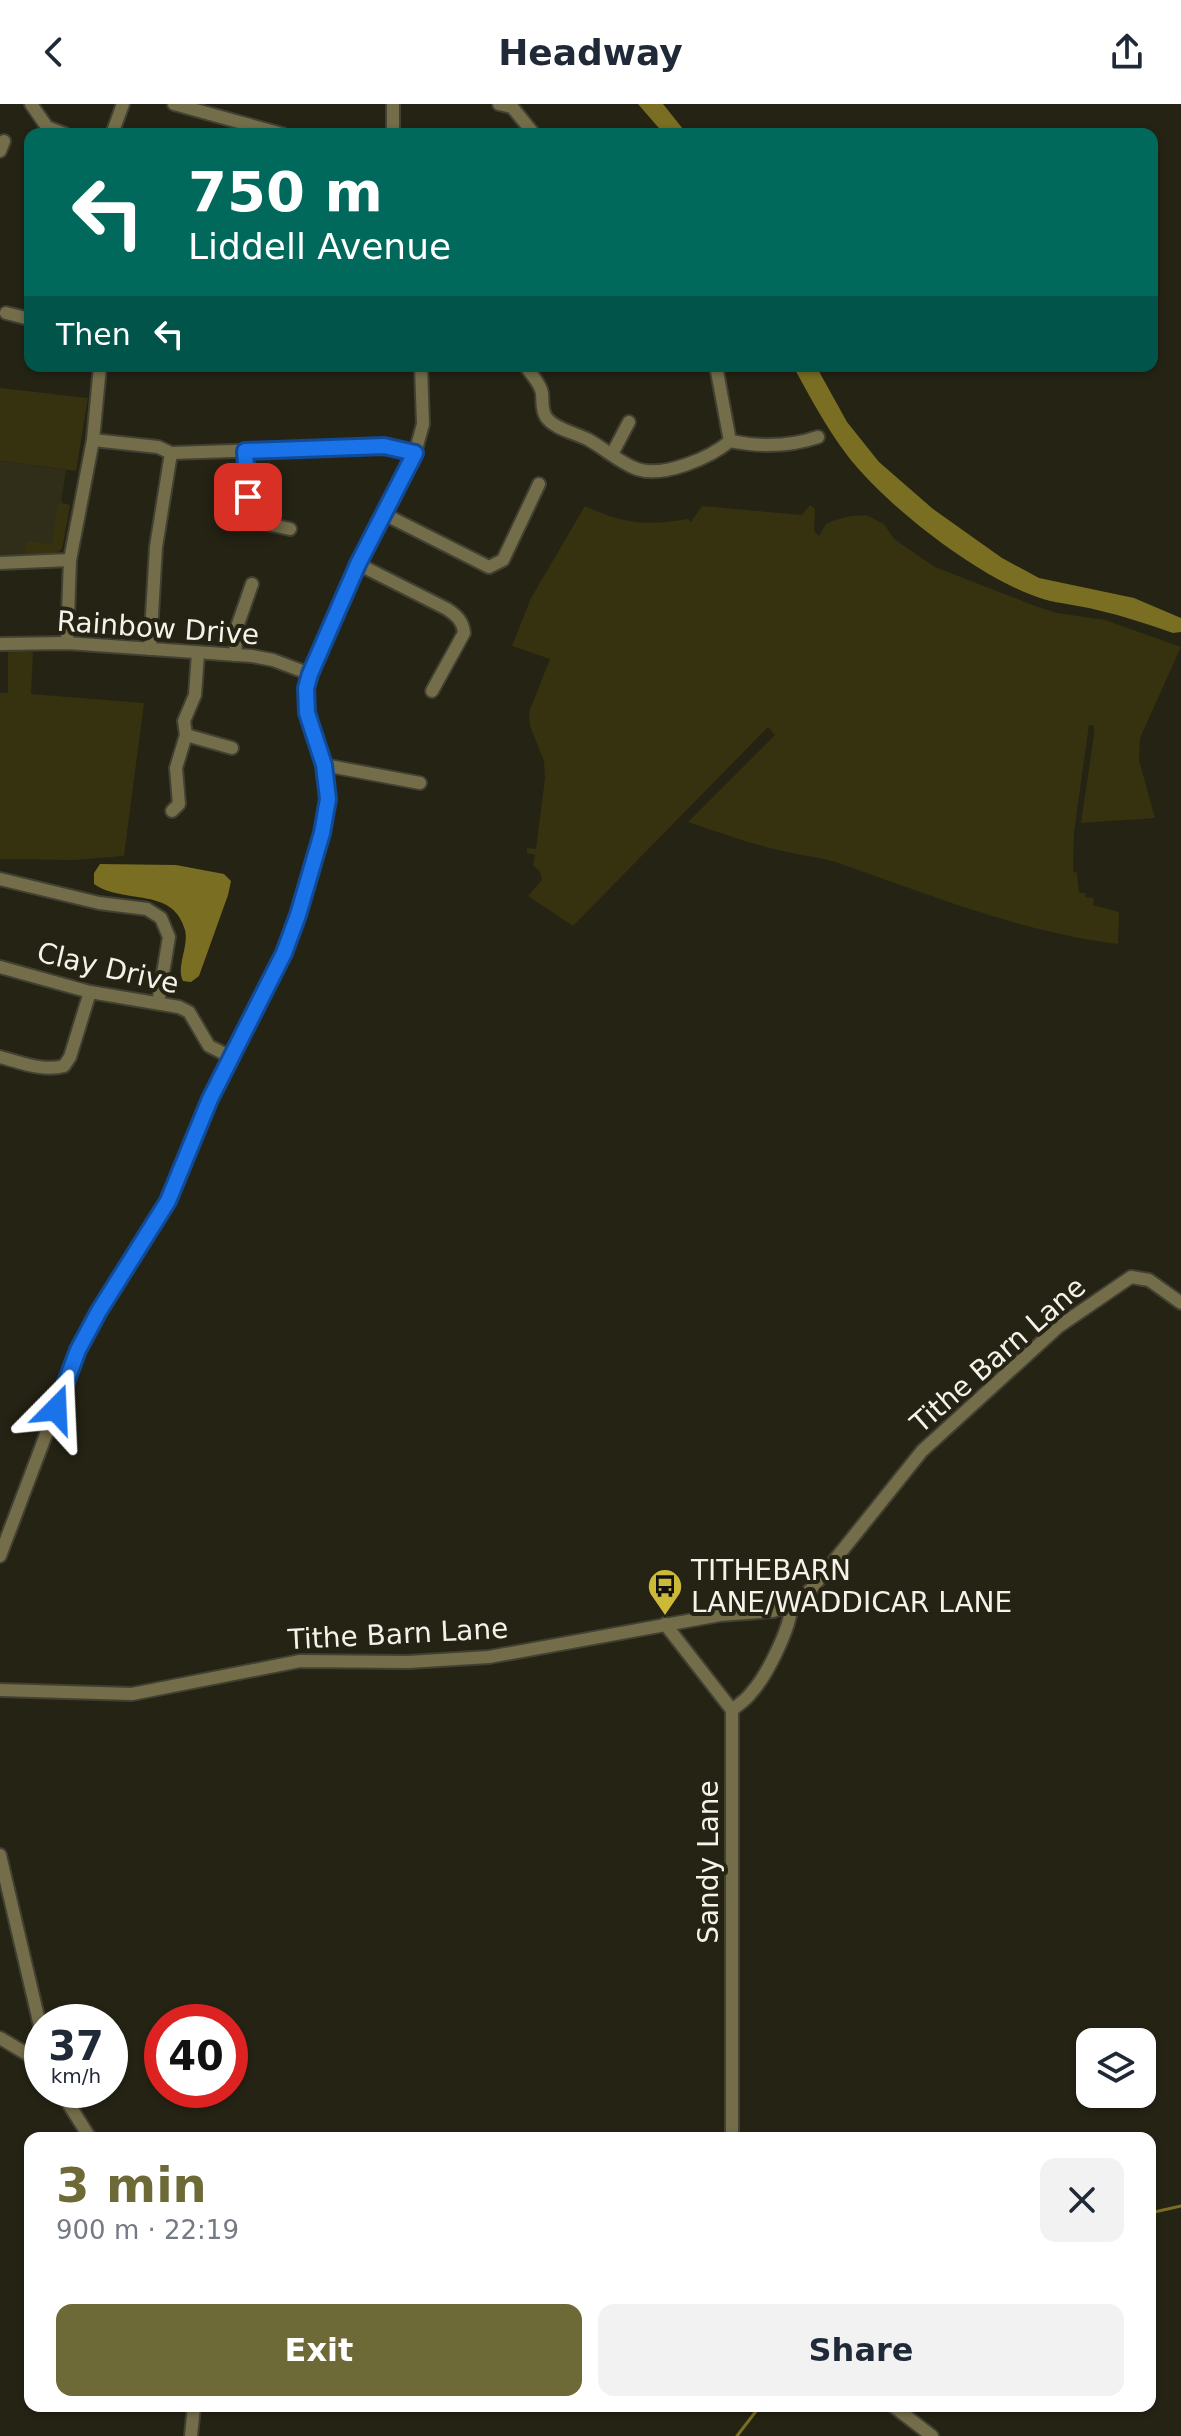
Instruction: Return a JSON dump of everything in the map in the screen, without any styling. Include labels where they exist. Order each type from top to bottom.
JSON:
[{"type":"street","points":[[31,104],[50,128]]},
{"type":"street","points":[[114,128],[123,104]]},
{"type":"street","points":[[174,104],[260,128]]},
{"type":"street","points":[[393,104],[393,128]]},
{"type":"street","points":[[499,104],[513,106],[530,128]]},
{"type":"street","points":[[24,311],[8,314],[24,318]]},
{"type":"street","points":[[67,643],[70,560],[93,440],[99,372]]},
{"type":"street","points":[[0,1556],[78,1350],[168,1201],[210,1099],[284,953],[298,915],[325,816],[328,790],[324,765],[307,713],[306,688],[358,564],[415,453],[423,424],[421,372]]},
{"type":"street","points":[[531,372],[542,391],[543,414],[551,422],[612,454],[631,474],[668,470],[719,450],[730,441]]},
{"type":"street","points":[[717,372],[730,441]]},
{"type":"street","points":[[612,454],[629,422]]},
{"type":"street","points":[[730,441],[748,445],[796,445],[818,437]]},
{"type":"street","points":[[93,440],[158,447],[171,453],[384,446],[415,453]]},
{"type":"street","points":[[245,451],[250,520],[290,529]]},
{"type":"street","points":[[150,649],[156,547],[171,453]]},
{"type":"street","points":[[384,514],[489,567],[503,560],[539,484]]},
{"type":"street","points":[[0,563],[70,560]]},
{"type":"street","points":[[358,564],[447,609],[457,616],[463,626],[464,633],[432,691]]},
{"type":"street","points":[[235,655],[237,627],[252,584]]},
{"type":"street","name":"Rainbow Drive","points":[[0,644],[67,643],[235,655],[273,660],[310,674]]},
{"type":"street","points":[[172,811],[179,804],[176,768],[186,735],[184,721],[195,695],[198,653]]},
{"type":"street","points":[[186,735],[232,748]]},
{"type":"street","points":[[324,765],[420,783]]},
{"type":"street","points":[[0,879],[99,903],[147,909],[161,918],[169,937],[158,1003]]},
{"type":"street","name":"Clay Drive","points":[[0,967],[90,992],[158,1003],[189,1012],[209,1046],[231,1057]]},
{"type":"street","points":[[0,1057],[42,1068],[64,1066],[70,1057],[90,992]]},
{"type":"street","name":"Tithe Barn Lane","points":[[0,1690],[132,1694],[300,1661],[408,1662],[489,1657],[720,1615],[773,1611],[791,1605],[813,1587],[922,1451],[1058,1327],[1131,1277],[1149,1280],[1181,1303]]},
{"type":"street","points":[[665,1624],[732,1710],[751,1694],[760,1681],[789,1623],[791,1605]]},
{"type":"street","name":"Sandy Lane","points":[[732,1710],[732,2132]]},
{"type":"street","points":[[0,1855],[35,2004]]},
{"type":"street","points":[[0,2038],[24,2052]]},
{"type":"street","points":[[71,2108],[86,2132]]},
{"type":"street","points":[[191,2436],[193,2412]]},
{"type":"street","points":[[901,2412],[932,2436]]},
{"type":"shaded area","points":[[638,104],[663,104],[682,128],[659,128]]},
{"type":"shaded area","points":[[796,372],[819,372],[847,422],[879,462],[933,509],[1002,558],[1039,578],[1134,598],[1181,618],[1181,632],[1173,633],[1107,612],[1043,599],[992,576],[936,539],[885,496],[847,455]]},
{"type":"shaded area","points":[[0,388],[88,398],[76,471],[0,461]]},
{"type":"shaded area","points":[[0,461],[66,470],[61,503],[70,505],[59,552],[0,557]]},
{"type":"shaded area","points":[[62,499],[61,503],[70,505],[62,549],[55,554],[24,556],[26,542],[52,544],[55,509]]},
{"type":"shaded area","points":[[810,505],[815,509],[814,531],[819,536],[826,524],[832,521],[866,515],[884,524],[894,539],[935,567],[1035,606],[1057,613],[1105,620],[1181,647],[1140,738],[1139,760],[1155,818],[1081,823],[1094,734],[1094,726],[1089,725],[1074,832],[1073,871],[1077,873],[1079,893],[1094,898],[1093,905],[1119,912],[1118,944],[1012,922],[832,861],[760,845],[688,822],[775,735],[768,727],[573,926],[528,896],[542,880],[540,872],[533,865],[535,855],[527,853],[527,848],[536,849],[545,778],[544,761],[530,726],[529,712],[550,659],[512,646],[531,598],[585,506],[611,517],[647,523],[688,519],[691,522],[702,506],[802,515]]},
{"type":"shaded area","points":[[8,649],[33,652],[31,694],[144,703],[124,856],[74,860],[0,859],[0,693],[8,693]]},
{"type":"shaded area","points":[[100,864],[176,865],[224,874],[231,881],[199,976],[191,982],[183,981],[181,975],[186,936],[179,916],[159,902],[119,894],[94,884],[94,873]]},
{"type":"waterway","points":[[1156,2212],[1181,2206]]},
{"type":"waterway","points":[[737,2436],[755,2412]]},
{"type":"place","name":"TITHEBARN LANE/WADDICAR LANE","points":[[665,1617]]},
{"type":"route","points":[[56,1409],[78,1350],[168,1201],[210,1099],[284,953],[313,869],[328,799],[324,765],[307,713],[306,688],[321,645],[358,564],[415,453],[384,446],[245,451],[248,497]]}]
